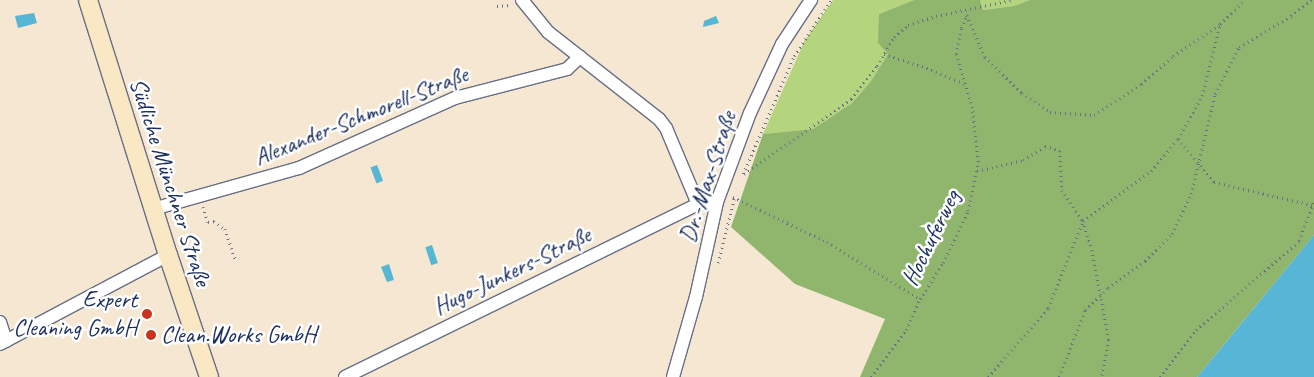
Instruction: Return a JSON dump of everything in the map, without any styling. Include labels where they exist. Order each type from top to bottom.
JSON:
[{"type":"main road","name":"Südliche Münchner Straße","points":[[88,0],[168,256],[209,377]]},
{"type":"street","points":[[522,0],[548,32],[658,119],[666,128],[698,204],[717,202]]},
{"type":"street","name":"Dr.-Max-Straße","points":[[673,377],[696,297],[717,202],[750,114],[782,44],[810,0]]},
{"type":"street","name":"Alexander-Schmorell-Straße","points":[[153,208],[299,168],[455,98],[567,69],[580,57]]},
{"type":"street","name":"Hugo-Junkers-Straße","points":[[345,377],[698,204]]},
{"type":"street","points":[[0,322],[3,342],[168,256]]},
{"type":"path","points":[[831,0],[794,56],[742,175],[851,99],[894,37],[908,25],[936,16],[1011,0]]},
{"type":"path","points":[[966,11],[985,57],[1022,93],[1050,112],[1094,115],[1142,84],[1173,56],[1220,24],[1245,0]]},
{"type":"path","points":[[1059,377],[1085,310],[1101,295],[1146,261],[1172,234],[1191,194],[1215,94],[1239,47],[1292,16],[1311,0]]},
{"type":"path","name":"Hochuferweg","points":[[871,377],[906,330],[920,299],[943,263],[968,211],[978,162],[972,108],[956,54],[961,28],[967,15]]},
{"type":"path","points":[[988,377],[1048,308],[1083,221],[1151,171],[1178,139],[1202,96],[1220,24]]},
{"type":"path","points":[[884,54],[922,66],[965,84]]},
{"type":"path","points":[[1178,139],[1214,182],[1312,205]]},
{"type":"path","points":[[976,171],[1023,160],[1045,146],[1060,151],[1062,190],[1083,221],[1092,250],[1101,295],[1109,340],[1102,377]]},
{"type":"path","points":[[717,266],[737,190]]},
{"type":"path","points":[[200,196],[208,222],[214,221],[225,229],[236,262]]},
{"type":"path","points":[[734,197],[827,242],[920,299]]},
{"type":"path","points":[[1160,377],[1196,330],[1299,241],[1314,200]]},
{"type":"green space","points":[[833,0],[914,0],[879,14],[888,54],[871,81],[852,103],[813,129],[763,134],[805,40]]},
{"type":"green space","points":[[914,0],[980,0],[983,10],[1014,6],[1030,0],[1314,0],[1314,235],[1197,377],[860,377],[885,319],[795,284],[731,227],[763,134],[813,129],[852,103],[871,81],[888,54],[878,43],[879,14]]},
{"type":"green space","points":[[980,0],[1030,0],[1014,6],[983,10]]},
{"type":"water","points":[[34,13],[37,23],[18,28],[15,16]]},
{"type":"water","points":[[716,16],[719,23],[703,27],[704,21]]},
{"type":"water","points":[[377,165],[383,181],[377,183],[370,168]]},
{"type":"water","points":[[1314,235],[1314,377],[1197,377],[1226,342]]},
{"type":"water","points":[[432,245],[438,263],[431,265],[425,247]]},
{"type":"water","points":[[389,264],[394,280],[387,282],[381,267]]},
{"type":"place","name":"Expert Cleaning GmbH","points":[[147,314]]},
{"type":"place","name":"Clean.Works GmbH","points":[[151,335]]}]
